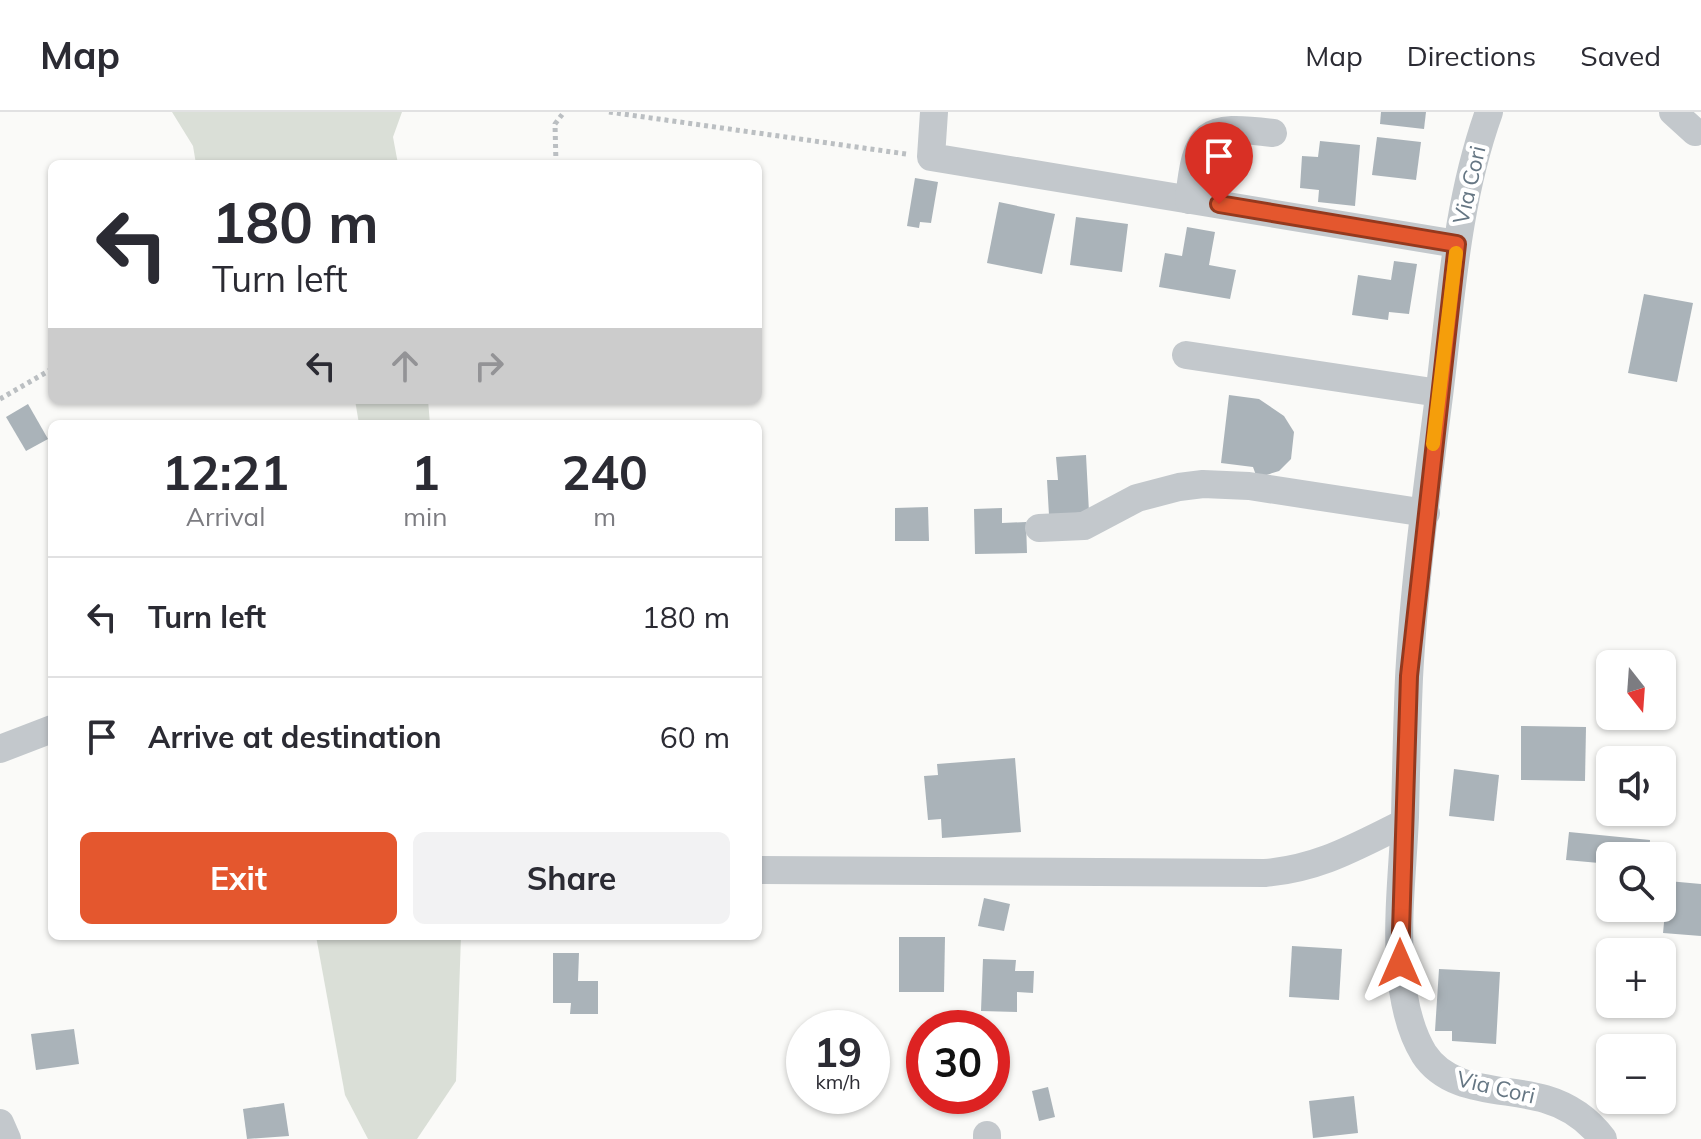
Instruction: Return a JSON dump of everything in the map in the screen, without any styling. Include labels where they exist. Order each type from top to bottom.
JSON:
[{"type":"street","points":[[934,112],[931,157],[1457,244]]},
{"type":"street","name":"Via Cori","points":[[1489,112],[1467,184],[1457,244],[1426,513],[1409,676],[1400,963],[1410,1021],[1426,1057],[1439,1072],[1466,1084],[1533,1096],[1561,1105],[1579,1115],[1603,1139]]},
{"type":"street","points":[[1673,112],[1695,132]]},
{"type":"street","points":[[1189,200],[1194,154],[1208,137],[1230,130],[1273,133]]},
{"type":"street","points":[[1186,355],[1439,393]]},
{"type":"street","points":[[1039,528],[1084,526],[1137,498],[1203,484],[1249,486],[1426,513]]},
{"type":"street","points":[[0,749],[48,731]]},
{"type":"street","points":[[762,870],[1265,873],[1322,863],[1404,823]]},
{"type":"street","points":[[0,1123],[7,1139]]},
{"type":"path","points":[[556,160],[555,124],[564,112]]},
{"type":"path","points":[[609,112],[931,157]]},
{"type":"path","points":[[0,399],[48,371]]},
{"type":"shaded area","points":[[172,112],[402,112],[393,137],[397,160],[195,160],[193,146]]},
{"type":"shaded area","points":[[356,404],[428,404],[430,420],[358,420]]},
{"type":"shaded area","points":[[317,940],[461,940],[456,1081],[417,1139],[368,1139],[345,1095]]},
{"type":"building","points":[[1381,112],[1426,112],[1424,129],[1380,124]]},
{"type":"building","points":[[1377,137],[1421,142],[1416,180],[1372,175]]},
{"type":"building","points":[[1320,141],[1360,145],[1355,206],[1318,202],[1319,190],[1300,188],[1302,156],[1318,157]]},
{"type":"building","points":[[915,178],[938,182],[931,223],[920,222],[919,228],[907,226]]},
{"type":"building","points":[[999,202],[1055,214],[1042,274],[987,263]]},
{"type":"building","points":[[1076,217],[1128,224],[1122,272],[1070,265]]},
{"type":"building","points":[[1187,227],[1215,232],[1209,265],[1236,270],[1230,299],[1159,287],[1165,253],[1182,256]]},
{"type":"building","points":[[1394,261],[1417,264],[1409,314],[1389,312],[1388,320],[1352,315],[1358,275],[1391,280]]},
{"type":"building","points":[[1644,294],[1693,303],[1677,382],[1628,373]]},
{"type":"building","points":[[1229,395],[1259,399],[1284,416],[1294,432],[1291,459],[1279,471],[1257,478],[1253,467],[1221,463]]},
{"type":"building","points":[[28,404],[48,439],[26,451],[6,417]]},
{"type":"building","points":[[1086,455],[1089,512],[1049,515],[1047,480],[1058,480],[1056,457]]},
{"type":"building","points":[[928,507],[929,541],[895,541],[895,508]]},
{"type":"building","points":[[1002,508],[1002,523],[1026,522],[1027,553],[975,554],[974,509]]},
{"type":"building","points":[[1521,726],[1586,727],[1585,781],[1521,780]]},
{"type":"building","points":[[1015,758],[1021,832],[942,838],[941,819],[928,820],[924,776],[938,775],[937,764]]},
{"type":"building","points":[[1454,769],[1499,775],[1494,821],[1449,816]]},
{"type":"building","points":[[1569,832],[1650,840],[1596,842],[1596,863],[1566,860]]},
{"type":"building","points":[[1676,882],[1701,884],[1701,936],[1663,933],[1664,922],[1676,922]]},
{"type":"building","points":[[984,898],[1010,904],[1004,931],[978,926]]},
{"type":"building","points":[[899,937],[945,937],[944,992],[899,992]]},
{"type":"building","points":[[1292,946],[1342,949],[1339,1000],[1289,997]]},
{"type":"building","points":[[553,953],[579,953],[578,981],[598,981],[598,1014],[570,1014],[571,1003],[553,1003]]},
{"type":"building","points":[[983,959],[1016,960],[1015,971],[1034,971],[1033,993],[1017,992],[1017,1012],[981,1010]]},
{"type":"building","points":[[1439,969],[1500,972],[1496,1044],[1452,1041],[1452,1031],[1435,1031]]},
{"type":"building","points":[[74,1029],[79,1064],[36,1070],[31,1034]]},
{"type":"building","points":[[1048,1087],[1055,1117],[1039,1121],[1032,1091]]},
{"type":"building","points":[[1354,1096],[1358,1133],[1313,1138],[1309,1101]]},
{"type":"building","points":[[284,1103],[289,1136],[247,1139],[243,1109]]},
{"type":"slow traffic","points":[[1433,444],[1456,253]]},
{"type":"route","points":[[1219,204],[1457,244],[1409,676],[1400,963]]}]
